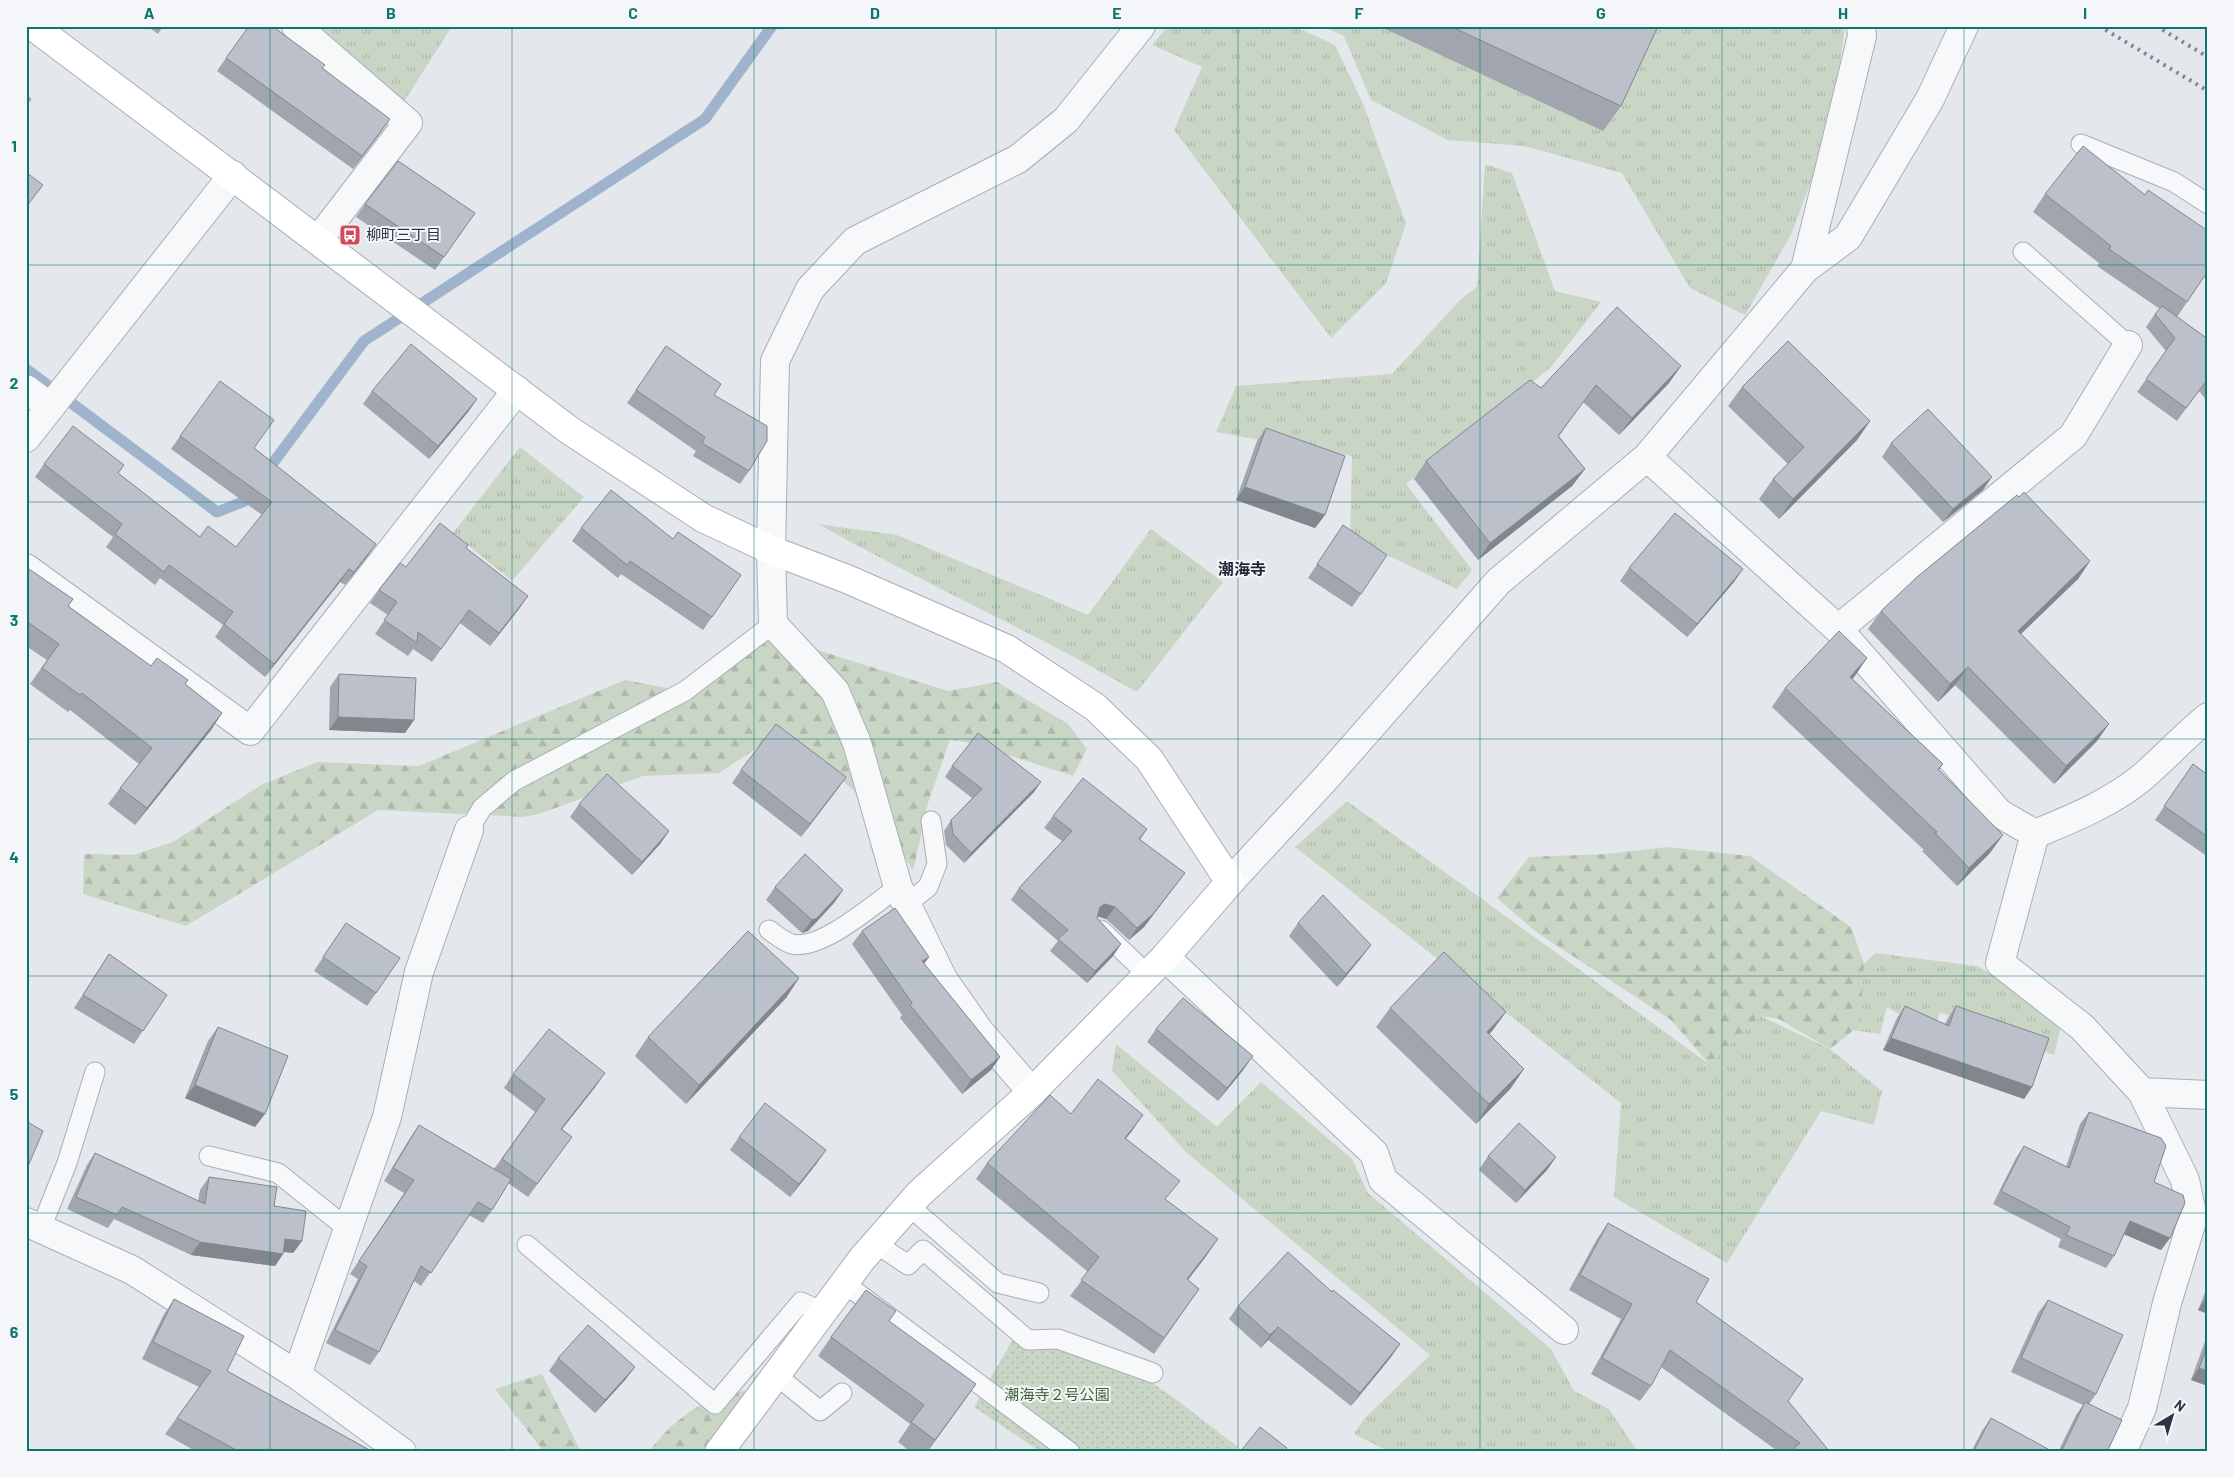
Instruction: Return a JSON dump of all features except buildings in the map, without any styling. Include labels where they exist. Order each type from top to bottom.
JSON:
[{"type":"street","points":[[33,26],[319,239],[570,430],[694,513],[770,550],[847,579],[1008,649],[1095,707],[1149,760],[1230,882]]},
{"type":"street","points":[[296,26],[408,123],[319,239]]},
{"type":"street","points":[[1032,1092],[980,1032],[943,979],[902,896],[856,743],[834,691],[773,624],[770,550],[775,361],[810,289],[855,241],[1018,158],[1066,120],[1141,26]]},
{"type":"street","points":[[1805,269],[1860,45],[1862,36],[1860,26]]},
{"type":"street","points":[[719,1452],[844,1283],[875,1243],[918,1194],[1032,1092],[1156,965],[1325,779],[1498,582],[1647,457],[1805,269],[1848,237],[1930,99],[1964,26]]},
{"type":"street","points":[[26,438],[233,175]]},
{"type":"street","points":[[1838,629],[2073,436],[2128,345]]},
{"type":"street","points":[[26,389],[50,407]]},
{"type":"street","points":[[26,568],[250,731],[517,390]]},
{"type":"street","points":[[1647,457],[1838,629],[1999,813],[2035,834]]},
{"type":"street","points":[[2035,834],[2083,814],[2139,779],[2182,738],[2208,717]]},
{"type":"street","points":[[297,1375],[387,1117],[419,972],[469,830]]},
{"type":"street","points":[[2035,834],[2000,963],[2082,1026],[2142,1092],[2185,1180],[2192,1218],[2168,1303],[2142,1408],[2122,1452]]},
{"type":"street","points":[[1156,965],[1374,1153],[1383,1180],[1564,1330]]},
{"type":"street","points":[[2142,1092],[2208,1095]]},
{"type":"street","points":[[34,1225],[132,1270],[297,1375],[402,1452]]},
{"type":"lane","points":[[2081,144],[2174,182],[2208,204]]},
{"type":"lane","points":[[2023,252],[2128,345]]},
{"type":"lane","points":[[469,830],[482,808],[514,781],[686,691],[773,624]]},
{"type":"lane","points":[[769,930],[791,944],[808,944],[833,933],[902,896],[928,887],[937,864],[931,821]]},
{"type":"lane","points":[[1098,927],[1156,965]]},
{"type":"lane","points":[[34,1225],[66,1163],[95,1072]]},
{"type":"lane","points":[[209,1156],[278,1172],[348,1228]]},
{"type":"lane","points":[[908,1206],[998,1283],[1038,1293]]},
{"type":"lane","points":[[875,1243],[908,1265],[923,1250],[1028,1340],[1058,1339],[1153,1373]]},
{"type":"lane","points":[[527,1245],[715,1404],[801,1302],[822,1312]]},
{"type":"lane","points":[[844,1283],[1070,1452]]},
{"type":"lane","points":[[776,1375],[820,1411],[842,1393]]},
{"type":"green space","points":[[297,26],[452,26],[400,108]]},
{"type":"green space","points":[[1168,26],[1294,26],[1335,45],[1364,106],[1406,224],[1386,283],[1331,338],[1174,130],[1202,67],[1152,45]]},
{"type":"green space","points":[[1322,26],[1845,26],[1832,123],[1792,233],[1745,315],[1690,288],[1622,173],[1524,146],[1448,140],[1371,100],[1344,36]]},
{"type":"green space","points":[[1485,164],[1512,173],[1555,291],[1601,302],[1551,367],[1406,484],[1472,570],[1457,589],[1350,537],[1352,456],[1216,432],[1236,386],[1392,374],[1461,299],[1477,287]]},
{"type":"green space","points":[[520,447],[584,497],[512,581],[453,533]]},
{"type":"green space","points":[[818,524],[897,535],[1088,615],[1151,529],[1223,582],[1137,692]]},
{"type":"green space","points":[[776,637],[948,691],[997,682],[1068,724],[1087,749],[1073,776],[971,743],[950,740],[928,803],[913,871],[875,808],[838,777],[775,736],[719,773],[643,776],[539,814],[523,817],[378,810],[186,926],[83,894],[84,854],[133,855],[173,842],[261,785],[317,762],[419,766],[625,680],[678,690],[717,665]]},
{"type":"green space","points":[[1347,801],[1709,1064],[1761,1016],[1830,1049],[1882,1091],[1874,1125],[1821,1111],[1727,1263],[1614,1197],[1621,1103],[1295,847]]},
{"type":"green space","points":[[1667,847],[1750,856],[1851,927],[1864,964],[1860,1025],[1830,1049],[1779,1019],[1761,1016],[1709,1064],[1671,1020],[1536,932],[1497,898],[1529,857],[1605,854]]},
{"type":"green space","points":[[1875,953],[1977,966],[2018,989],[2062,1022],[2054,1055],[1940,1012],[1932,1034],[1887,1007],[1880,1034],[1853,1030],[1864,964]]},
{"type":"green space","points":[[1116,1044],[1217,1127],[1261,1082],[1352,1159],[1368,1193],[1551,1349],[1574,1391],[1609,1409],[1638,1452],[1390,1452],[1354,1434],[1364,1419],[1430,1355],[1187,1153],[1112,1071]]},
{"type":"green space","name":"潮海寺２号公園","points":[[1016,1334],[1132,1369],[1174,1398],[1238,1447],[1235,1452],[1041,1452],[974,1407]]},
{"type":"green space","points":[[542,1374],[581,1452],[544,1452],[495,1389]]},
{"type":"green space","points":[[765,1390],[739,1452],[649,1452],[675,1423],[697,1407],[721,1396],[745,1391]]},
{"type":"waterway","points":[[264,475],[364,341],[705,119],[772,26]]},
{"type":"waterway","points":[[26,369],[217,512],[245,501],[253,490]]},
{"type":"railway","points":[[2099,26],[2208,91]]},
{"type":"railway","points":[[2156,26],[2208,57]]},
{"type":"place","name":"柳町三丁目","points":[[350,235]]},
{"type":"district","name":"潮海寺","points":[[1242,569]]}]
